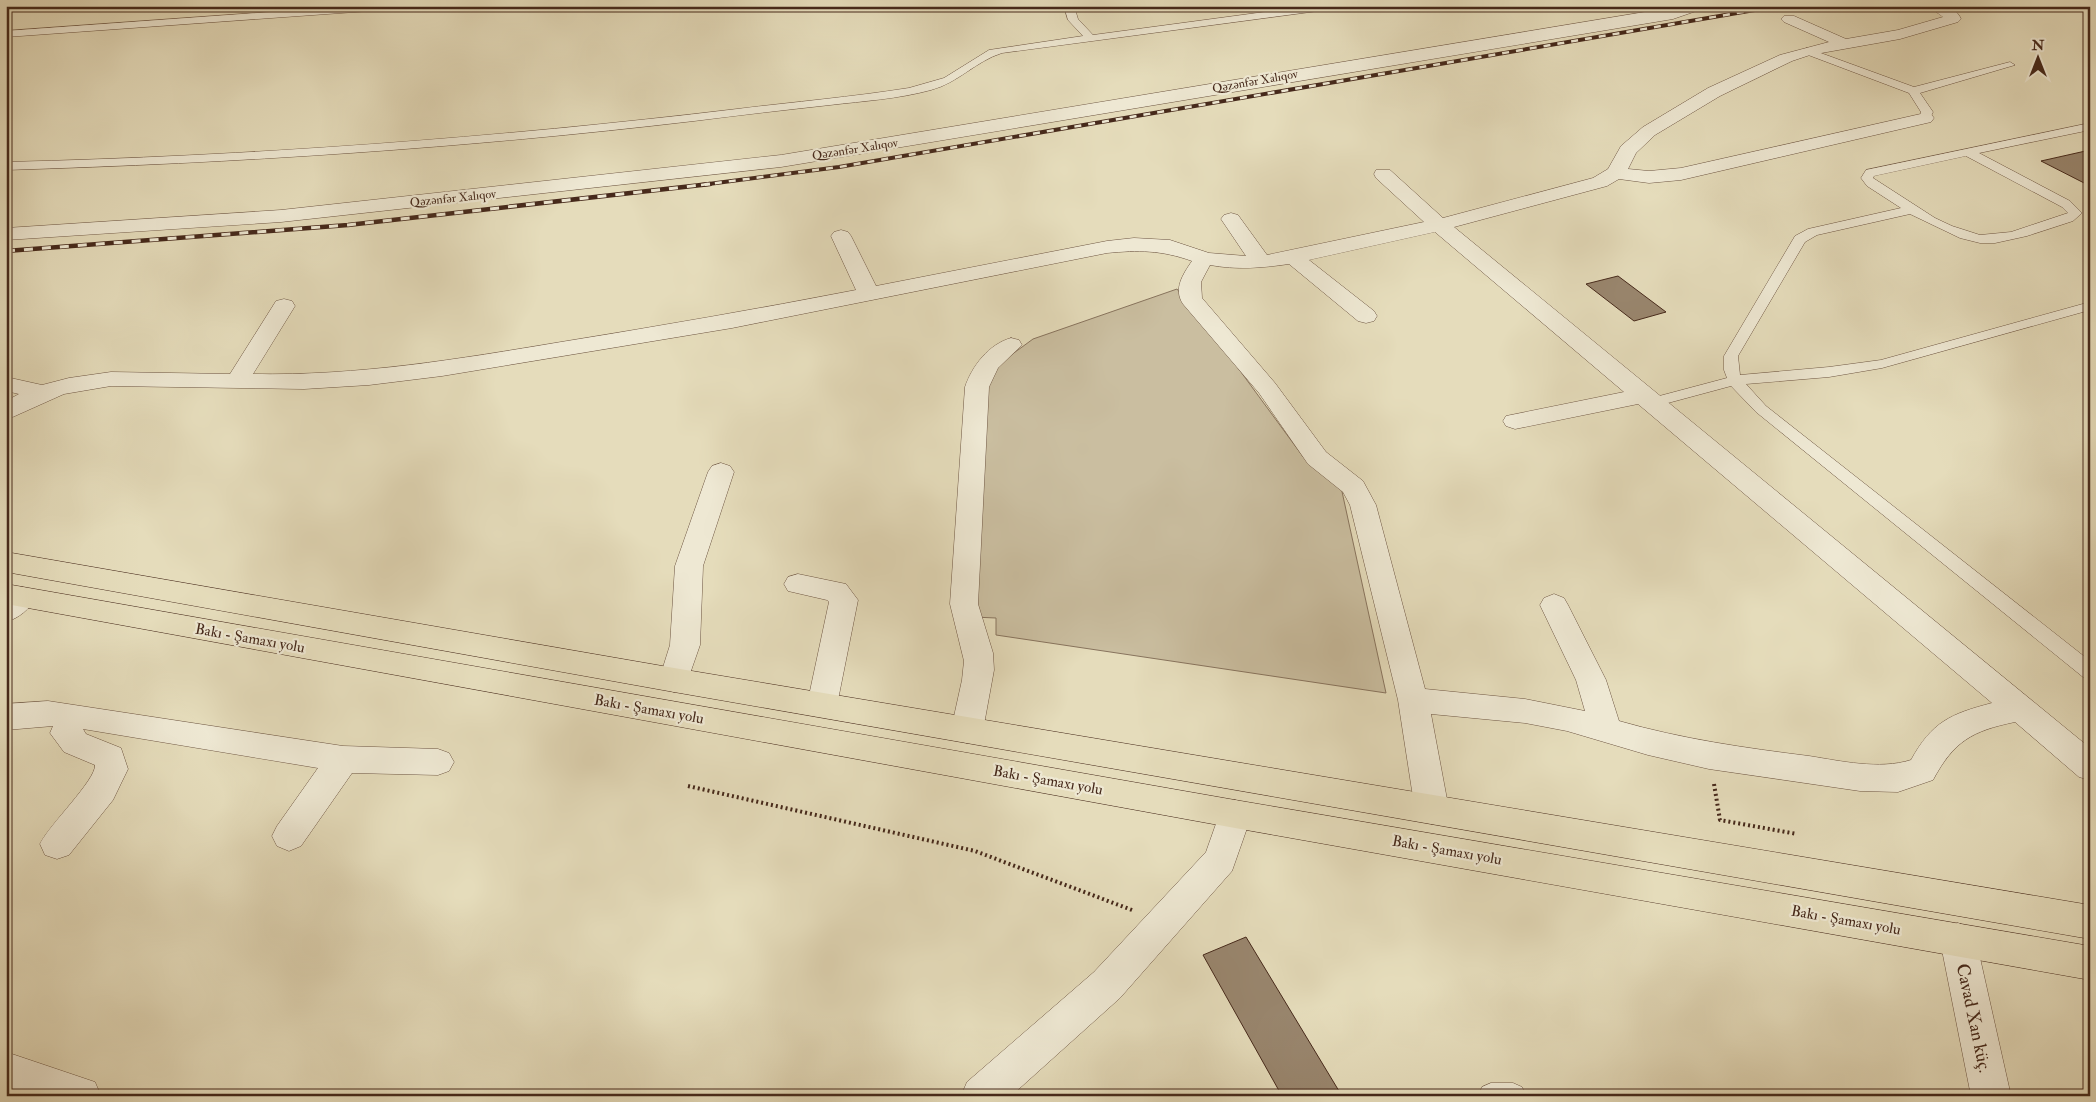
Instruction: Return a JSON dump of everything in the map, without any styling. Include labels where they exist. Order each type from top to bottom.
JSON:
[{"type":"highway","points":[[6,562],[674,680],[2090,922]]},
{"type":"highway","name":"Bakı - Şamaxı yolu","points":[[11,601],[2090,963]]},
{"type":"street","name":"Qəzənfər Xalıqov","points":[[6,234],[281,216],[781,161],[1370,62],[1673,14],[1697,6]]},
{"type":"street","points":[[6,412],[40,392],[68,385],[111,379],[304,382],[442,369],[732,321],[1107,247],[1134,244],[1170,246],[1204,258],[1225,262],[1261,262],[1293,257],[1438,225],[1600,182],[1616,173],[1628,150],[1649,131],[1714,92],[1786,58],[1807,52],[1900,34],[1952,19],[1952,16],[1935,6]]},
{"type":"street","points":[[1789,19],[1826,34],[1845,45]]},
{"type":"street","points":[[1616,173],[1649,177],[1681,174],[1925,118]]},
{"type":"street","points":[[1384,174],[1438,225],[2090,767]]},
{"type":"street","points":[[1231,219],[1261,262]]},
{"type":"street","points":[[841,236],[868,293]]},
{"type":"street","points":[[1293,257],[1366,316]]},
{"type":"street","points":[[1204,258],[1189,281],[1188,289],[1191,299],[1267,388],[1317,458],[1354,487],[1362,505],[1412,700],[1432,810]]},
{"type":"street","points":[[237,381],[284,306]]},
{"type":"street","points":[[967,730],[978,664],[978,653],[966,620],[964,604],[977,387],[981,372],[994,357],[1010,345]]},
{"type":"street","points":[[6,384],[40,392]]},
{"type":"street","points":[[1515,421],[1648,398]]},
{"type":"street","points":[[674,680],[685,645],[689,566],[721,472]]},
{"type":"street","points":[[798,584],[836,591],[844,600],[822,705]]},
{"type":"street","points":[[1554,605],[1591,680],[1606,729]]},
{"type":"street","points":[[1412,700],[1525,711],[1567,718],[1709,756],[1860,777],[1898,778],[1922,770],[1938,743],[1955,731],[1991,714],[2020,709]]},
{"type":"street","points":[[6,717],[48,713],[72,715],[343,759],[438,762]]},
{"type":"street","points":[[57,844],[101,790],[112,769],[110,757],[75,743],[66,733],[72,715]]},
{"type":"street","points":[[289,836],[343,759]]},
{"type":"street","points":[[981,1096],[1107,984],[1220,860],[1235,814]]},
{"type":"street","name":"Cavad Xan küç.","points":[[1958,940],[1991,1096]]},
{"type":"street","points":[[6,1072],[81,1096]]},
{"type":"lane","points":[[6,34],[397,6]]},
{"type":"lane","points":[[1069,6],[1073,20],[1091,39]]},
{"type":"lane","points":[[6,166],[236,158],[386,148],[507,138],[868,96],[921,89],[946,81],[967,70],[985,54],[1333,6]]},
{"type":"lane","points":[[1807,52],[1913,91],[2010,65]]},
{"type":"lane","points":[[1913,91],[1927,112],[1925,118]]},
{"type":"lane","points":[[1968,152],[2066,204],[2076,213],[2069,218],[1995,239],[1974,238],[1958,233],[1913,209],[1871,183],[1867,178],[1870,172],[2090,127]]},
{"type":"lane","points":[[1913,209],[1813,232],[1800,239],[1731,356],[1731,370],[1735,380],[1747,396],[1761,409],[2090,672]]},
{"type":"lane","points":[[1648,398],[1735,380],[1829,372],[1882,364],[2090,306]]},
{"type":"lane","points":[[1491,1096],[1513,1096]]},
{"type":"path","points":[[1709,756],[1720,820],[1797,834]]},
{"type":"path","points":[[688,786],[975,851],[1163,921]]},
{"type":"shaded area","points":[[1177,289],[1216,338],[1304,458],[1341,487],[1386,693],[996,635],[996,618],[973,617],[987,386],[992,369],[1033,339]]},
{"type":"building","points":[[2090,150],[2090,186],[2041,161]]},
{"type":"building","points":[[1618,276],[1666,312],[1634,321],[1586,284]]},
{"type":"building","points":[[1246,937],[1342,1096],[1282,1096],[1203,955]]},
{"type":"railway","points":[[701,185],[839,167],[1778,6]]},
{"type":"railway","points":[[6,251],[348,225],[710,184]]}]
